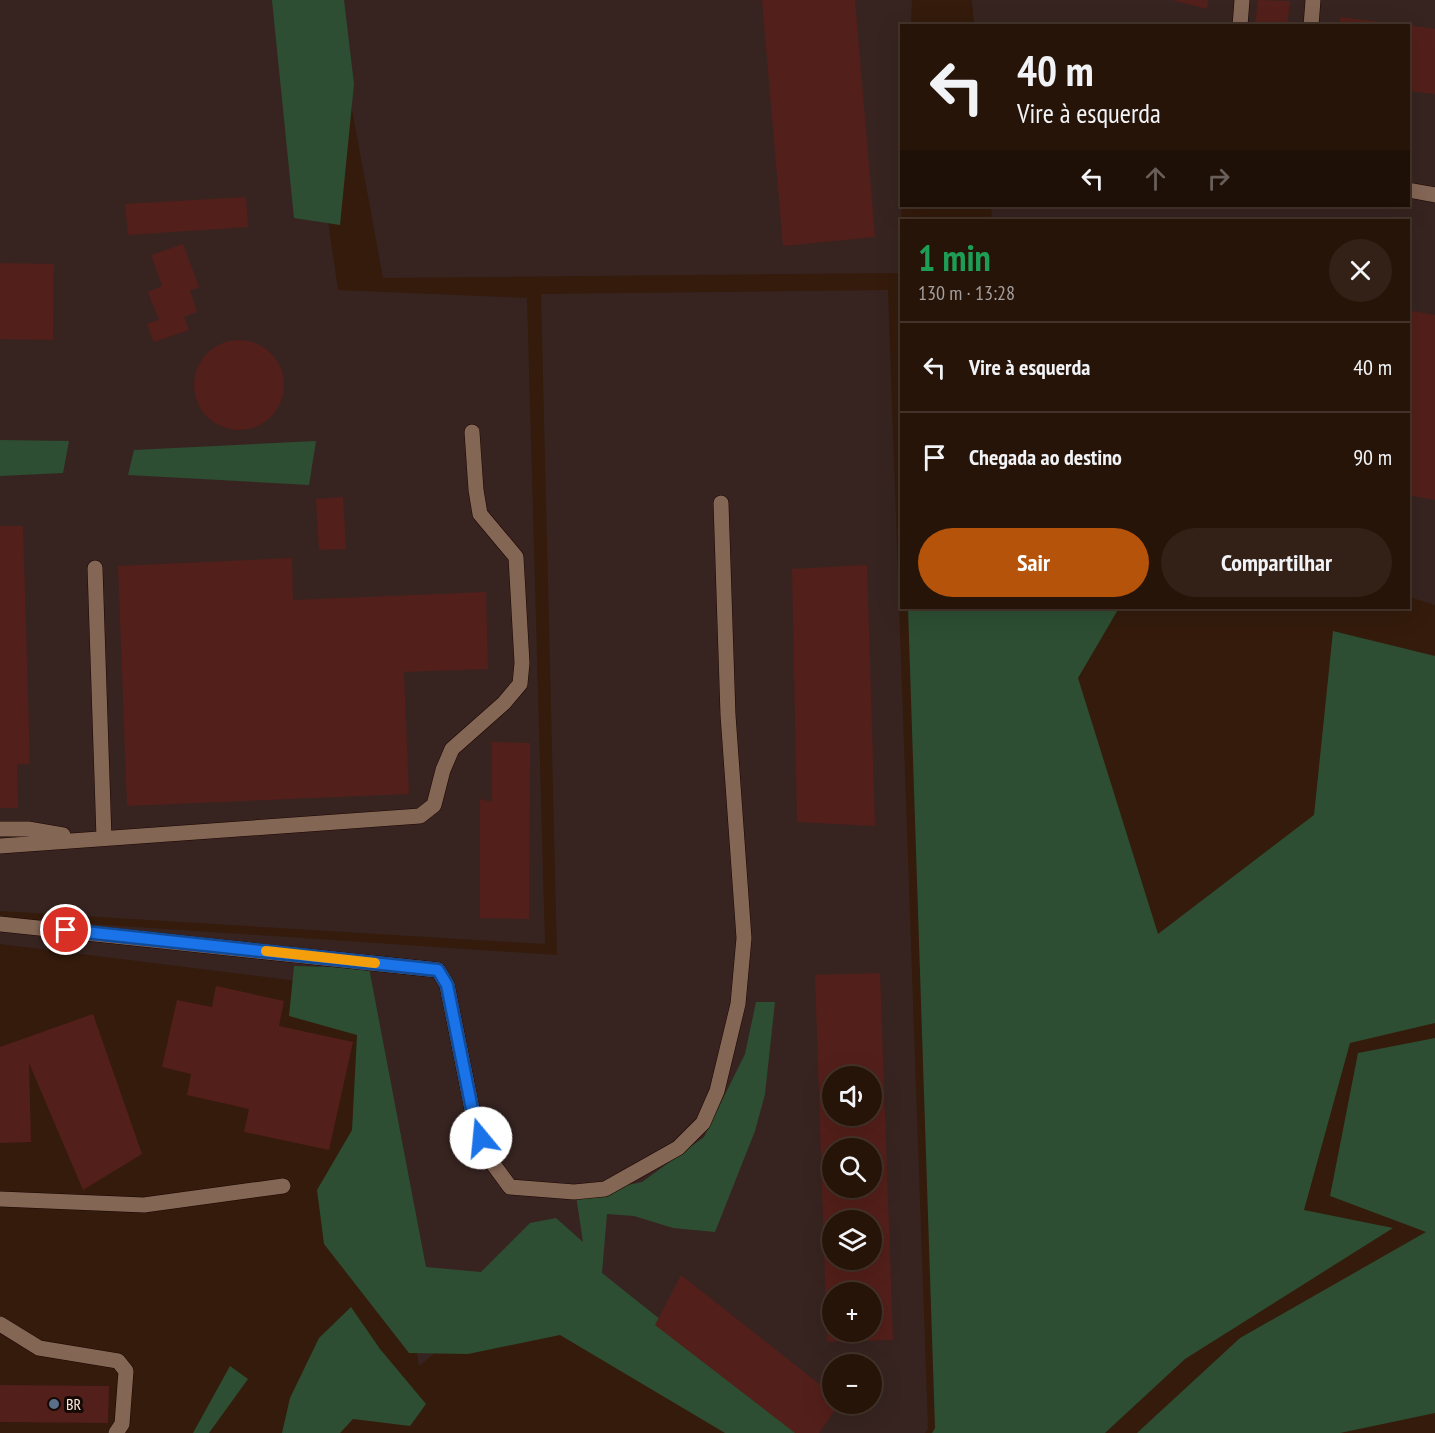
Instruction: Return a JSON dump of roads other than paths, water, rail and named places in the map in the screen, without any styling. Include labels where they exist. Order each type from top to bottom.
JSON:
[{"type":"lane","points":[[1240,24],[1242,0]]},
{"type":"lane","points":[[1311,24],[1313,0]]},
{"type":"lane","points":[[1410,190],[1435,195]]},
{"type":"lane","points":[[0,846],[87,838],[309,826],[420,816],[434,805],[443,770],[452,749],[504,703],[520,684],[522,663],[516,556],[480,514],[472,432]]},
{"type":"lane","points":[[0,924],[438,970],[447,985],[474,1119],[488,1157],[510,1187],[574,1192],[606,1189],[646,1167],[678,1148],[703,1123],[717,1091],[738,1004],[744,938],[728,715],[720,503]]},
{"type":"lane","points":[[95,567],[104,838]]},
{"type":"lane","points":[[0,830],[28,830],[87,838]]},
{"type":"lane","points":[[0,1199],[144,1205],[283,1186]]},
{"type":"lane","points":[[0,1324],[39,1348],[118,1361],[126,1371],[122,1424],[116,1433]]},
{"type":"place","name":"BR","points":[[54,1404]]}]
